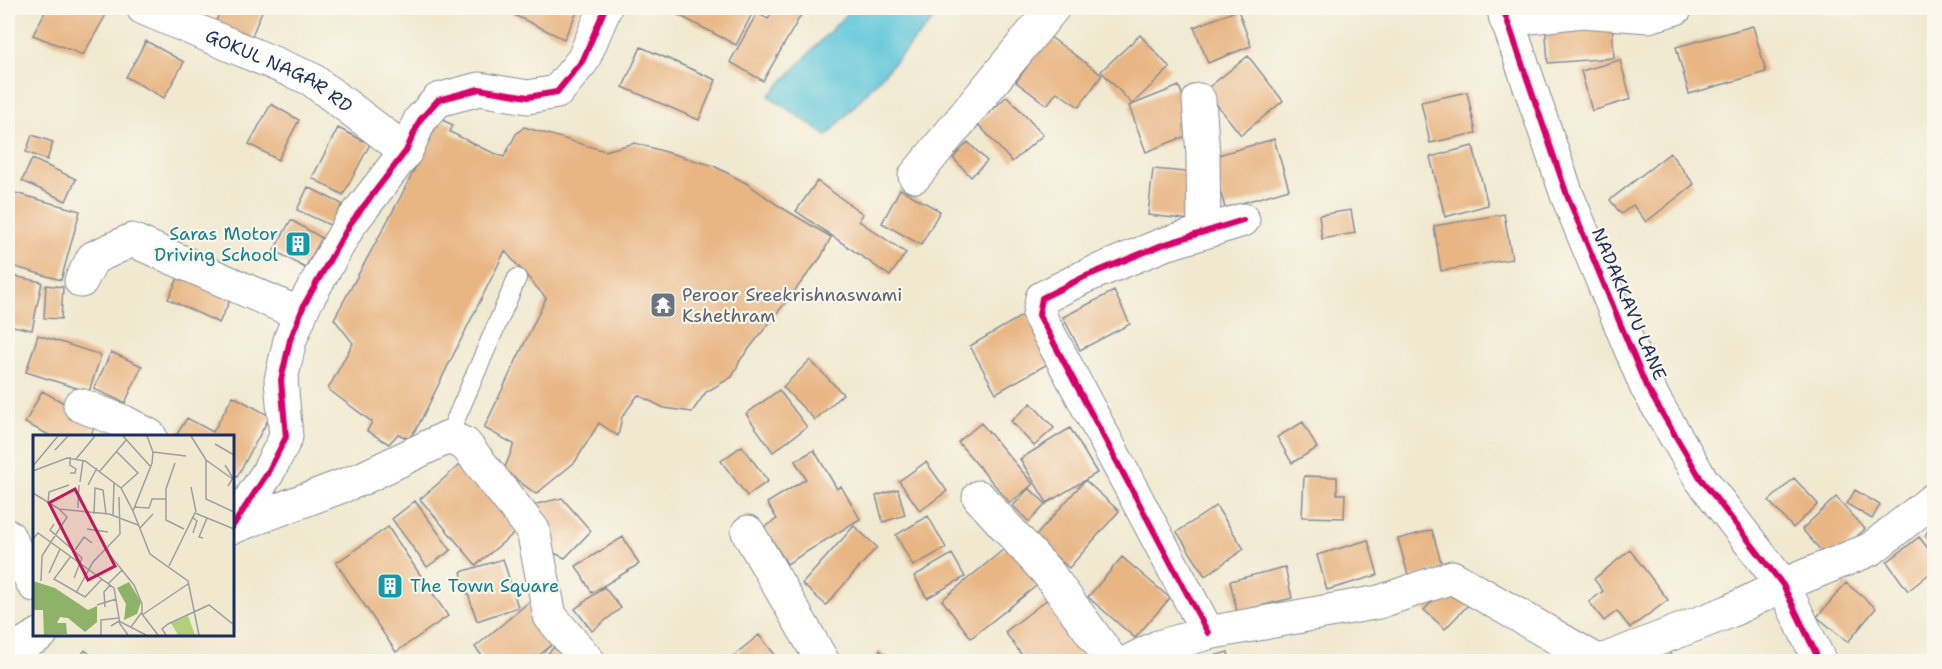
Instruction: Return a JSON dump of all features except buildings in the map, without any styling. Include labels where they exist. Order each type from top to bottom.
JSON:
[{"type":"street","points":[[234,527],[244,488],[286,437],[281,380],[290,340],[300,314],[350,224],[406,151],[420,120],[438,100],[478,89],[528,97],[557,92],[584,60],[605,8]]},
{"type":"street","points":[[915,176],[1053,8]]},
{"type":"street","points":[[1504,14],[1582,11],[1649,16],[1676,8]]},
{"type":"street","name":"GOKUL NAGAR RD","points":[[158,10],[311,79],[406,151]]},
{"type":"street","name":"NADAKKAVU LANE","points":[[1504,14],[1567,195],[1646,386],[1701,479],[1783,585],[1820,662]]},
{"type":"street","points":[[1199,100],[1203,155],[1204,232]]},
{"type":"street","points":[[1208,633],[1039,315],[1042,298],[1067,285],[1162,245],[1243,220]]},
{"type":"street","points":[[81,281],[93,258],[132,240],[300,314]]},
{"type":"street","points":[[80,405],[124,422],[148,435]]},
{"type":"street","points":[[234,527],[361,479],[448,437],[465,444],[533,530],[550,616],[589,662]]},
{"type":"street","points":[[979,497],[1048,573],[1113,662]]},
{"type":"street","points":[[1128,662],[1158,647],[1208,633],[1379,602],[1452,577],[1599,662],[1728,612],[1783,585],[1871,549],[1935,499]]},
{"type":"street","points":[[748,532],[823,662]]},
{"type":"street","points":[[8,536],[33,583]]},
{"type":"street","points":[[8,653],[38,636]]},
{"type":"lane","points":[[448,437],[517,278]]},
{"type":"water","points":[[852,8],[944,8],[827,136],[769,96]]},
{"type":"cycle path","points":[[234,524],[267,474],[286,437],[281,380],[290,340],[304,305],[350,224],[406,151],[420,120],[438,100],[479,89],[528,97],[557,92],[583,60],[605,8]]},
{"type":"cycle path","points":[[1503,8],[1567,195],[1646,386],[1701,479],[1783,585],[1820,662]]},
{"type":"cycle path","points":[[1208,633],[1039,315],[1042,298],[1084,277],[1162,245],[1243,220]]},
{"type":"place","name":"Saras Motor Driving School","points":[[298,244]]},
{"type":"place","name":"Peroor Sreekrishnaswami Kshethram","points":[[663,305]]},
{"type":"place","name":"The Town Square","points":[[390,586]]}]
